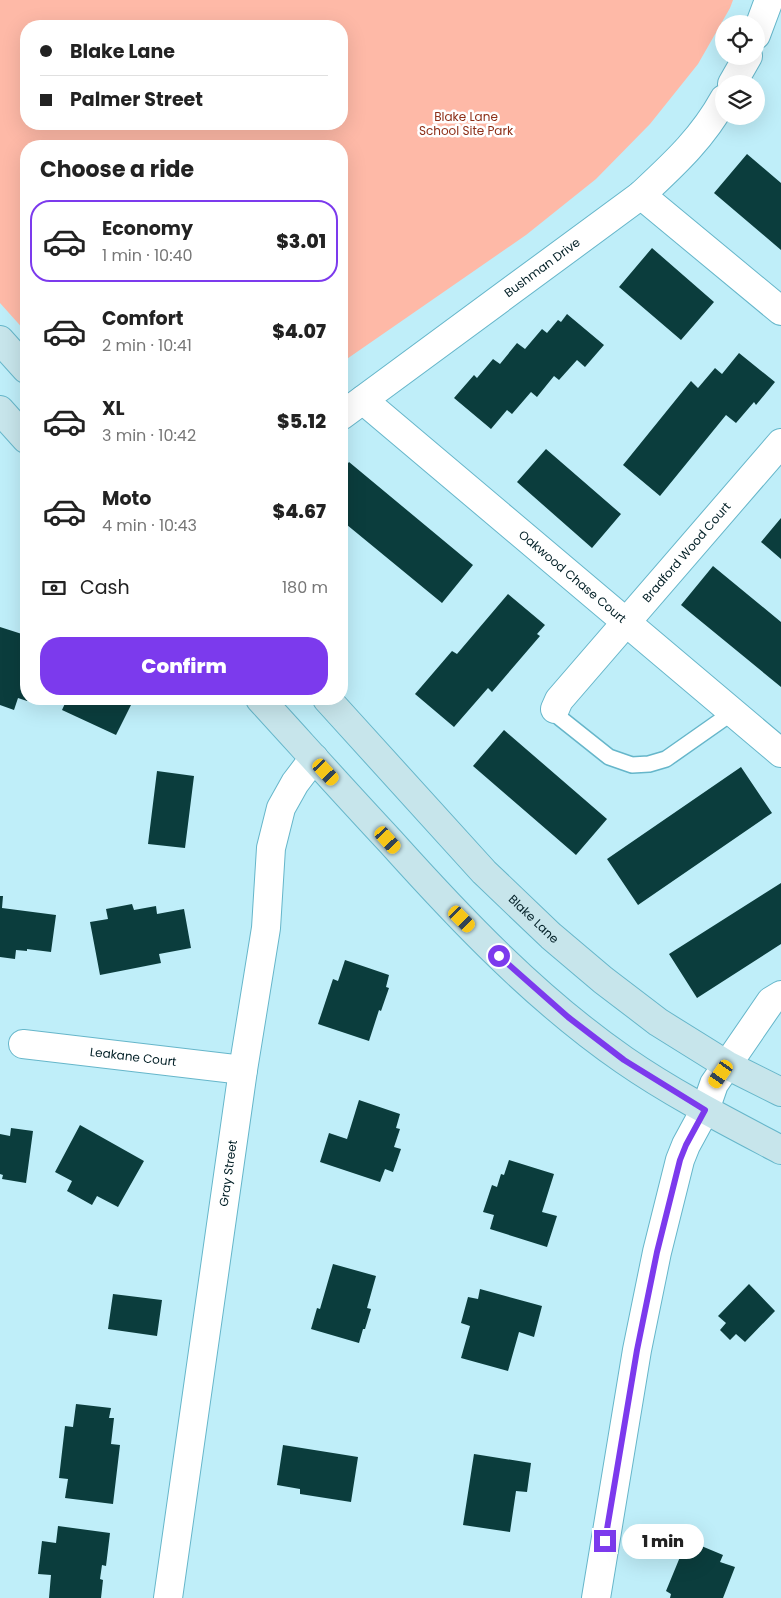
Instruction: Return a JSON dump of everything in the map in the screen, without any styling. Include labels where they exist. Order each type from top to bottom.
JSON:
[{"type":"main road","points":[[0,340],[20,362]]},
{"type":"main road","points":[[0,410],[20,432]]},
{"type":"main road","points":[[265,705],[438,894],[512,968],[568,1017],[624,1060],[705,1110],[781,1150]]},
{"type":"main road","name":"Blake Lane","points":[[332,705],[484,872],[551,936],[602,980],[658,1022],[721,1074],[781,1092]]},
{"type":"street","points":[[763,15],[769,0]]},
{"type":"street","name":"Bushman Drive","points":[[348,411],[641,195],[682,157],[715,114]]},
{"type":"street","points":[[641,195],[781,311]]},
{"type":"street","name":"Oakwood Chase Court","points":[[363,400],[781,753]]},
{"type":"street","name":"Bradford Wood Court","points":[[555,709],[559,700],[781,443]]},
{"type":"street","name":"Gray Street","points":[[168,1598],[243,1070],[266,928],[270,848],[282,808],[295,783],[314,758]]},
{"type":"street","points":[[596,1598],[637,1350],[657,1252],[680,1160],[721,1074],[772,1001],[781,995]]},
{"type":"street","name":"Leakane Court","points":[[23,1044],[243,1070]]},
{"type":"lane","points":[[555,709],[560,718],[609,756],[632,765],[649,764],[666,759],[732,712]]},
{"type":"green space","name":"Blake Lane School Site Park","points":[[0,0],[733,0],[726,15],[715,15],[715,34],[698,64],[650,124],[596,179],[526,235],[348,358],[348,140],[20,140],[20,325],[0,303]]},
{"type":"building","points":[[747,154],[781,183],[781,250],[714,193]]},
{"type":"building","points":[[652,248],[714,302],[681,340],[619,287]]},
{"type":"building","points":[[567,314],[604,345],[585,367],[577,360],[559,380],[554,376],[537,397],[531,392],[512,414],[507,410],[491,429],[454,398],[474,375],[477,378],[493,359],[500,364],[517,343],[525,349],[542,329],[547,333],[558,320],[561,322]]},
{"type":"building","points":[[739,353],[775,382],[756,405],[754,402],[736,423],[726,415],[660,496],[623,465],[691,381],[698,388],[715,368],[722,374]]},
{"type":"building","points":[[546,449],[621,514],[592,548],[517,482]]},
{"type":"building","points":[[349,462],[473,565],[442,603],[348,526]]},
{"type":"building","points":[[781,518],[781,559],[761,542]]},
{"type":"building","points":[[713,566],[781,622],[781,687],[681,605]]},
{"type":"building","points":[[508,594],[545,625],[537,634],[540,636],[492,692],[488,688],[454,727],[415,694],[452,651],[457,654]]},
{"type":"building","points":[[0,627],[20,633],[20,699],[18,698],[14,710],[0,705]]},
{"type":"building","points":[[64,705],[131,705],[116,735],[62,710]]},
{"type":"building","points":[[504,730],[607,819],[576,855],[473,766]]},
{"type":"building","points":[[741,767],[772,813],[638,905],[607,859]]},
{"type":"building","points":[[157,771],[194,776],[185,848],[148,844]]},
{"type":"building","points":[[781,883],[781,944],[697,998],[669,954]]},
{"type":"building","points":[[0,896],[3,896],[2,908],[56,915],[51,952],[27,949],[27,951],[16,950],[15,959],[0,957]]},
{"type":"building","points":[[132,904],[134,910],[156,906],[157,914],[184,909],[191,948],[159,954],[161,963],[100,975],[90,922],[108,919],[106,909]]},
{"type":"building","points":[[345,960],[389,975],[386,987],[389,988],[381,1011],[379,1010],[369,1041],[318,1024],[333,979],[338,981]]},
{"type":"building","points":[[359,1100],[400,1114],[396,1128],[400,1129],[394,1147],[401,1149],[393,1172],[385,1169],[380,1182],[320,1162],[329,1133],[347,1139]]},
{"type":"building","points":[[80,1125],[144,1161],[118,1207],[97,1196],[92,1205],[67,1191],[72,1181],[55,1172]]},
{"type":"building","points":[[11,1128],[33,1131],[26,1183],[2,1179],[3,1175],[0,1174],[0,1134],[10,1136]]},
{"type":"building","points":[[509,1160],[554,1174],[542,1212],[557,1216],[547,1247],[490,1229],[494,1215],[483,1212],[492,1185],[497,1187],[501,1174],[504,1175]]},
{"type":"building","points":[[333,1264],[376,1276],[367,1308],[371,1309],[359,1343],[311,1329],[317,1308],[320,1309]]},
{"type":"building","points":[[749,1284],[775,1311],[745,1342],[736,1334],[730,1340],[720,1330],[726,1323],[718,1316]]},
{"type":"building","points":[[480,1289],[542,1306],[534,1337],[519,1332],[508,1371],[461,1358],[470,1326],[461,1323],[468,1297],[478,1299]]},
{"type":"building","points":[[113,1294],[162,1300],[157,1336],[108,1329]]},
{"type":"building","points":[[76,1404],[111,1408],[109,1418],[114,1418],[111,1444],[120,1445],[113,1504],[65,1498],[68,1479],[59,1478],[65,1426],[73,1427]]},
{"type":"building","points":[[283,1445],[358,1457],[351,1502],[300,1494],[300,1489],[277,1485]]},
{"type":"building","points":[[474,1454],[531,1463],[527,1492],[516,1491],[510,1532],[463,1525]]},
{"type":"building","points":[[58,1526],[110,1533],[106,1566],[102,1565],[100,1579],[103,1580],[101,1598],[49,1598],[51,1575],[38,1574],[42,1541],[56,1543]]},
{"type":"building","points":[[687,1540],[723,1555],[720,1562],[735,1567],[723,1598],[670,1598],[671,1594],[666,1591]]},
{"type":"route","points":[[499,956],[568,1017],[624,1060],[705,1110],[680,1160],[657,1252],[637,1350],[605,1541]]}]
